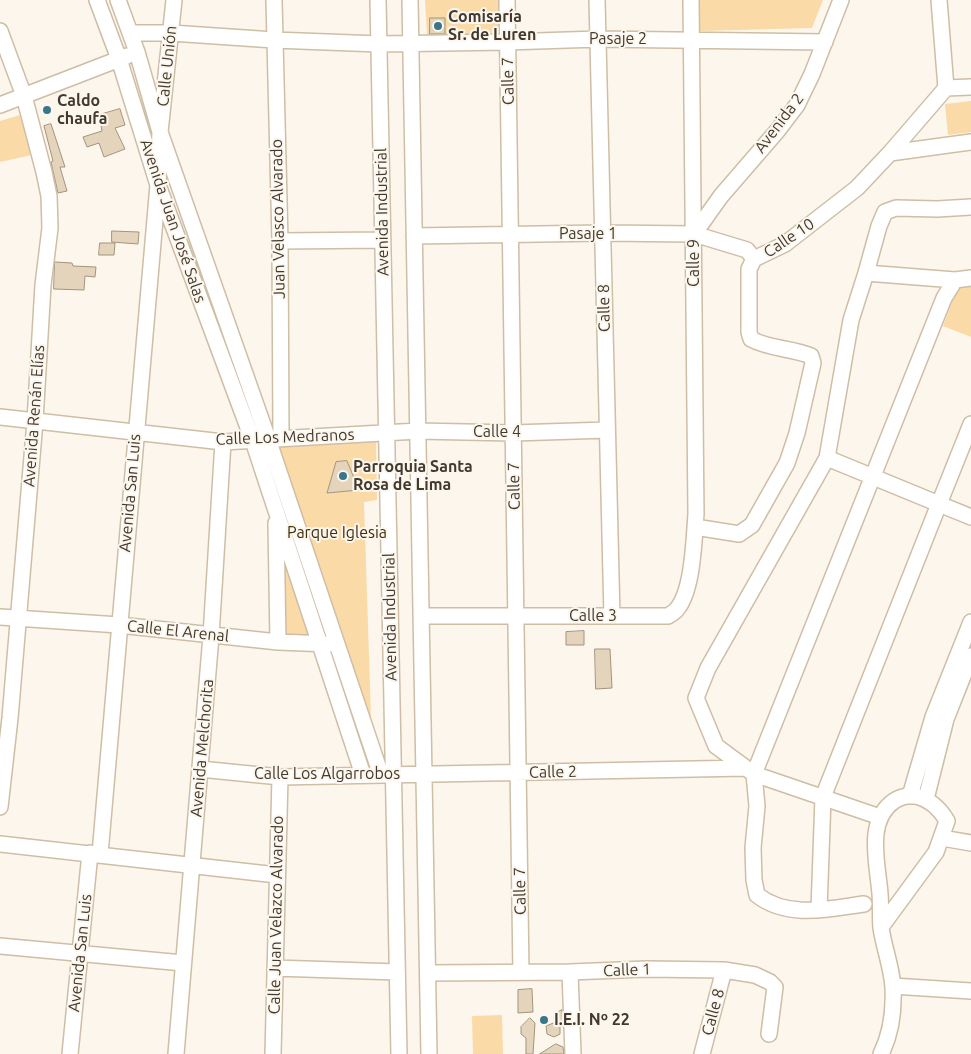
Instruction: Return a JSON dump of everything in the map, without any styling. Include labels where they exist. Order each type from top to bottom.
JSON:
[{"type":"street","name":"Avenida Juan José Salas","points":[[97,0],[119,59],[158,185],[206,317],[267,439]]},
{"type":"street","name":"Avenida Juan José Salas","points":[[118,0],[137,52],[160,132],[267,439]]},
{"type":"street","name":"Calle Unión","points":[[160,132],[174,0]]},
{"type":"street","name":"Juan Velasco Alvarado","points":[[267,439],[280,241],[274,0]]},
{"type":"street","name":"Avenida Industrial","points":[[378,0],[386,433],[387,775],[397,972],[399,1054]]},
{"type":"street","name":"Avenida Industrial","points":[[410,0],[429,1054]]},
{"type":"street","name":"Calle 7","points":[[506,0],[522,972]]},
{"type":"street","name":"Calle 8","points":[[597,0],[612,616]]},
{"type":"street","name":"Calle 9","points":[[691,0],[695,527]]},
{"type":"street","name":"Avenida 2","points":[[694,234],[721,196],[797,105],[812,74],[841,0]]},
{"type":"street","points":[[939,0],[946,88],[971,87]]},
{"type":"street","name":"Avenida Renán Elías","points":[[0,31],[24,96],[46,180],[49,196],[50,228],[43,285],[35,421],[10,718],[0,807]]},
{"type":"street","name":"Pasaje 2","points":[[130,34],[171,33],[274,40],[379,44],[598,39],[825,42]]},
{"type":"street","points":[[0,105],[137,52]]},
{"type":"street","name":"Calle 10","points":[[695,527],[739,534],[752,525],[787,463],[797,433],[813,363],[811,356],[802,352],[758,343],[751,339],[749,332],[749,269],[754,259],[785,244],[857,188],[946,88]]},
{"type":"street","name":"Avenida San Luis","points":[[70,1054],[79,954],[95,854],[119,625],[158,185],[160,132]]},
{"type":"street","points":[[890,153],[971,142]]},
{"type":"street","points":[[880,817],[750,771],[716,746],[696,698],[708,668],[828,458],[851,320],[879,226],[885,212],[896,208],[937,209],[971,207]]},
{"type":"street","name":"Pasaje 1","points":[[414,236],[603,233],[694,234],[747,250],[754,259]]},
{"type":"street","points":[[280,241],[383,240]]},
{"type":"street","points":[[866,273],[955,280],[971,278]]},
{"type":"street","points":[[864,904],[800,911],[783,909],[766,902],[757,895],[753,848],[757,806],[750,771],[873,476],[944,298],[955,280]]},
{"type":"street","points":[[206,317],[222,310]]},
{"type":"street","name":"Calle Los Medranos","points":[[0,417],[223,442],[386,433]]},
{"type":"street","points":[[819,910],[823,797],[971,424]]},
{"type":"street","name":"Calle 4","points":[[386,433],[418,431],[513,433],[607,430]]},
{"type":"street","points":[[267,439],[275,508],[278,642]]},
{"type":"street","points":[[267,439],[338,644],[387,775]]},
{"type":"street","name":"Avenida Melchorita","points":[[176,1054],[211,636],[223,442]]},
{"type":"street","points":[[828,458],[971,517]]},
{"type":"street","points":[[275,508],[362,775]]},
{"type":"street","name":"Calle 3","points":[[421,616],[668,616],[676,610],[687,587],[693,554],[695,527]]},
{"type":"street","name":"Calle El Arenal","points":[[0,616],[119,625],[278,642],[338,644]]},
{"type":"street","points":[[910,796],[933,717],[971,622]]},
{"type":"street","points":[[926,799],[946,719],[971,656]]},
{"type":"street","name":"Calle Los Algarrobos","points":[[200,769],[280,777],[424,774]]},
{"type":"street","name":"Calle 2","points":[[424,774],[635,770],[750,771]]},
{"type":"street","name":"Calle Juan Velazco Alvarado","points":[[273,1054],[280,777]]},
{"type":"street","points":[[881,927],[936,852],[942,838],[947,821],[941,810],[926,799],[910,796],[898,799],[887,806],[880,817],[876,833],[881,927],[893,986],[891,1026],[887,1044],[881,1054]]},
{"type":"street","points":[[942,838],[971,843]]},
{"type":"street","points":[[0,844],[277,875]]},
{"type":"street","points":[[880,893],[901,901]]},
{"type":"street","points":[[0,946],[183,963]]},
{"type":"street","points":[[275,968],[397,972]]},
{"type":"street","name":"Calle 1","points":[[428,973],[570,972],[646,969],[724,970],[755,975],[770,982],[774,987],[769,1034]]},
{"type":"street","name":"Calle 8","points":[[702,1054],[724,970]]},
{"type":"street","points":[[570,972],[572,1054]]},
{"type":"street","points":[[893,986],[971,991]]},
{"type":"green space","points":[[425,0],[498,0],[499,34],[427,36]]},
{"type":"green space","points":[[699,0],[823,0],[812,28],[699,31]]},
{"type":"green space","points":[[971,101],[971,132],[948,135],[945,104]]},
{"type":"green space","points":[[20,115],[32,155],[0,162],[0,121]]},
{"type":"green space","points":[[971,282],[971,337],[943,326],[959,283]]},
{"type":"green space","name":"Parque Iglesia","points":[[376,440],[377,500],[364,502],[371,718],[297,506],[279,446]],"holes":[[[347,461],[359,490],[327,493],[336,462]]]},
{"type":"green space","points":[[279,528],[315,640],[284,640]]},
{"type":"green space","points":[[502,1015],[503,1054],[473,1054],[472,1016]]},
{"type":"building","name":"Comisaría Sr. de Luren","points":[[430,18],[445,18],[445,34],[430,34]]},
{"type":"building","points":[[120,109],[125,125],[115,128],[125,149],[104,157],[99,143],[87,147],[83,137],[102,131],[99,115]]},
{"type":"building","points":[[51,124],[65,167],[60,167],[67,191],[58,193],[51,162],[53,161],[44,126]]},
{"type":"building","points":[[112,231],[139,232],[138,244],[112,242]]},
{"type":"building","points":[[100,243],[115,243],[114,255],[99,255]]},
{"type":"building","points":[[55,262],[72,263],[73,266],[96,267],[95,277],[85,276],[84,290],[54,289]]},
{"type":"building","name":"Parroquia Santa Rosa de Lima","points":[[347,461],[359,490],[327,493],[336,462]]},
{"type":"building","points":[[584,631],[584,645],[566,645],[566,632]]},
{"type":"building","points":[[595,649],[610,649],[612,688],[596,689]]},
{"type":"building","points":[[532,989],[533,1012],[518,1013],[518,990]]},
{"type":"building","points":[[562,1010],[563,1026],[560,1026],[560,1034],[554,1037],[547,1034],[546,1026],[556,1022],[554,1017],[556,1013]]},
{"type":"building","points":[[530,1018],[535,1023],[533,1054],[526,1054],[526,1038],[521,1034],[521,1027]]},
{"type":"building","points":[[556,1044],[563,1047],[564,1054],[540,1054]]},
{"type":"place","name":"Comisaría Sr. de Luren","points":[[438,26]]},
{"type":"place","name":"Caldo chaufa","points":[[47,110]]},
{"type":"place","name":"Parroquia Santa Rosa de Lima","points":[[343,476]]},
{"type":"place","name":"I.E.I. Nº 22","points":[[544,1020]]}]
